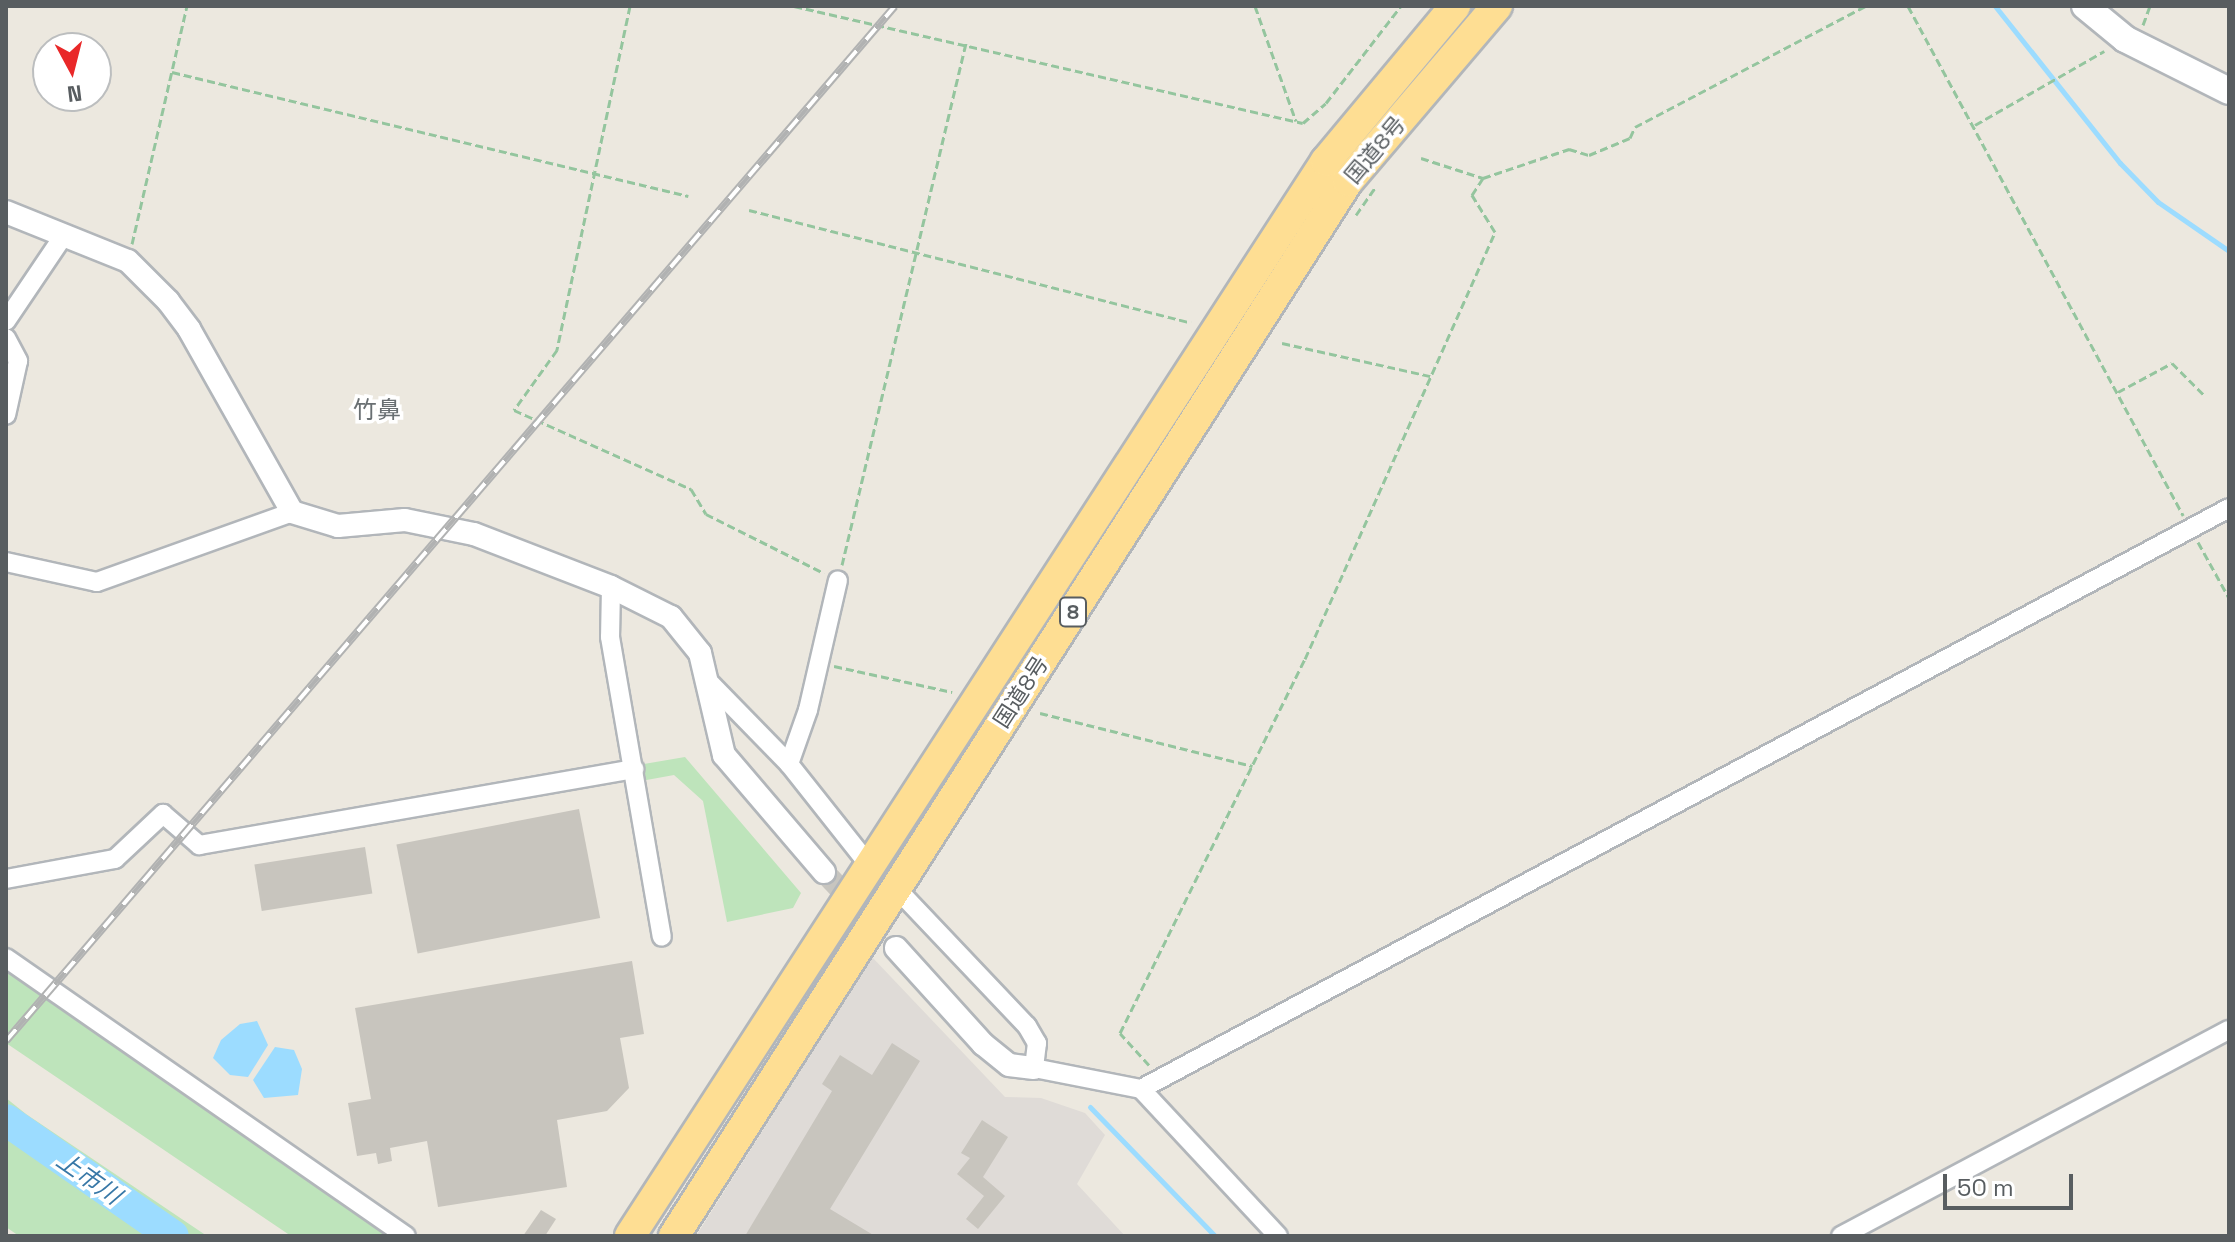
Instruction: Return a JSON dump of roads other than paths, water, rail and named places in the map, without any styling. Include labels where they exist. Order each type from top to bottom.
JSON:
[{"type":"highway","name":"国道8号","points":[[630,1236],[1326,161],[1455,6]]},
{"type":"highway","name":"国道8号","points":[[674,1236],[1348,181],[1497,6]]},
{"type":"main road","points":[[2085,6],[2125,39],[2229,91]]},
{"type":"street","points":[[6,212],[128,261],[189,329],[292,512]]},
{"type":"street","points":[[6,321],[64,235]]},
{"type":"street","points":[[6,415],[18,361],[7,343]]},
{"type":"street","points":[[1141,1089],[2229,508]]},
{"type":"street","points":[[6,562],[97,582],[292,512],[338,526],[405,520],[474,534],[611,587],[671,617],[700,653],[724,755],[824,872]]},
{"type":"street","points":[[789,764],[819,663],[838,580]]},
{"type":"street","points":[[611,587],[610,637],[662,937]]},
{"type":"street","points":[[709,682],[789,764],[869,865]]},
{"type":"street","points":[[6,879],[115,859],[163,814],[199,845],[634,769]]},
{"type":"street","points":[[896,888],[1027,1026],[1037,1043],[1034,1068]]},
{"type":"street","points":[[896,948],[983,1044],[1009,1065],[1141,1089],[1278,1236]]},
{"type":"street","points":[[6,958],[406,1236]]},
{"type":"street","points":[[1841,1236],[2229,1030]]},
{"type":"water","points":[[257,1021],[268,1045],[248,1077],[230,1075],[213,1058],[221,1040],[240,1024]]},
{"type":"water","points":[[275,1047],[294,1050],[302,1069],[298,1095],[264,1098],[253,1080]]},
{"type":"waterway","points":[[1995,6],[2120,163],[2158,202],[2229,251]]},
{"type":"waterway","points":[[1090,1107],[1215,1236]]},
{"type":"waterway","name":"上市川","points":[[6,1120],[173,1236]]},
{"type":"tunnel","points":[[824,872],[896,948]]},
{"type":"railway","points":[[6,1041],[895,6]]},
{"type":"district","name":"竹鼻","points":[[377,410]]}]
